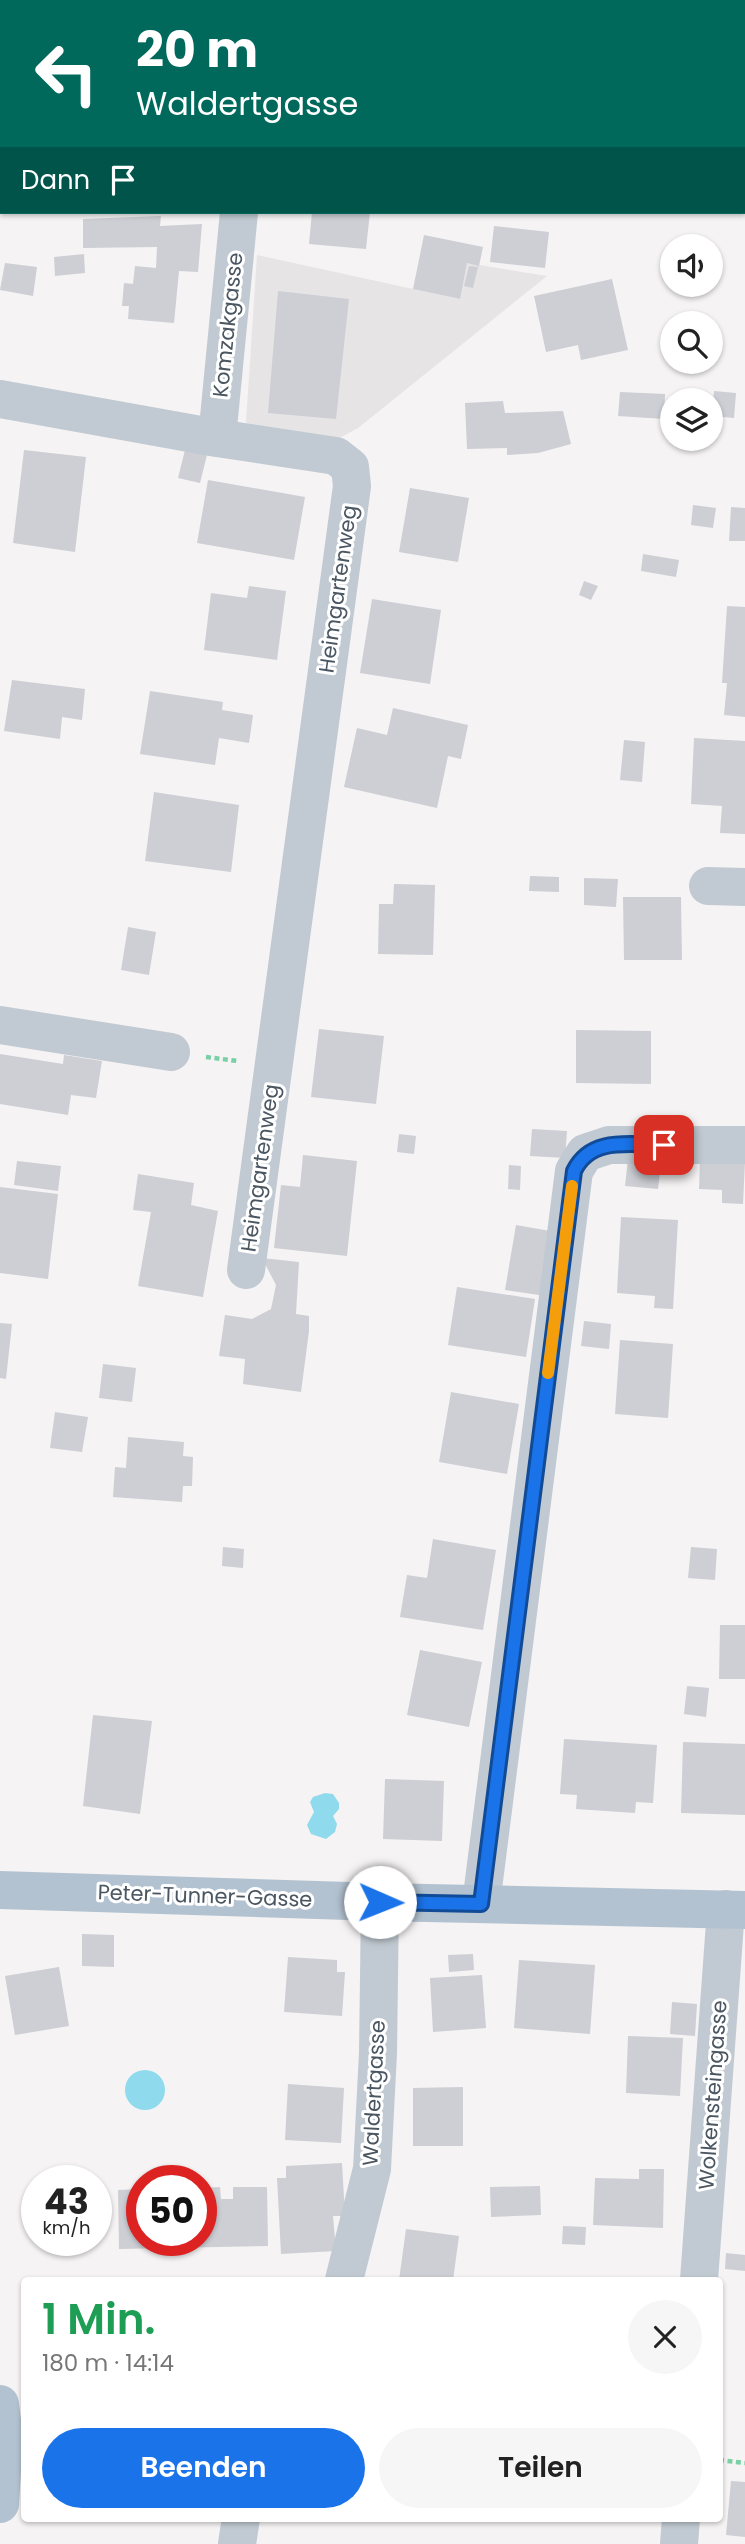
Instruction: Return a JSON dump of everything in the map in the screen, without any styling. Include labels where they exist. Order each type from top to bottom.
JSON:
[{"type":"main road","name":"Peter-Tunner-Gasse","points":[[0,1890],[736,1910]]},
{"type":"main road","points":[[0,2504],[1,2426]]},
{"type":"street","name":"Komzakgasse","points":[[217,438],[239,214]]},
{"type":"street","name":"Heimgartenweg","points":[[0,399],[217,438],[336,456],[350,467],[352,476],[246,1270]]},
{"type":"street","points":[[0,1025],[171,1052]]},
{"type":"street","points":[[481,1904],[574,1171],[585,1153],[610,1145],[745,1145]]},
{"type":"street","name":"Waldertgasse","points":[[345,2277],[372,2169],[378,2053],[380,1902]]},
{"type":"street","name":"Wolkensteingasse","points":[[699,2277],[736,1910]]},
{"type":"street","points":[[237,2544],[240,2522]]},
{"type":"street","points":[[679,2544],[681,2522]]},
{"type":"path","name":"Heimgartenweg","points":[[171,1052],[274,1067]]},
{"type":"path","points":[[723,2460],[745,2463]]},
{"type":"shaded area","points":[[257,255],[459,299],[467,263],[547,276],[358,428],[336,440],[255,429],[246,422]]},
{"type":"water","points":[[325,1793],[333,1794],[339,1803],[339,1809],[333,1816],[337,1824],[335,1832],[326,1839],[311,1834],[307,1825],[314,1812],[310,1802],[313,1797]]},
{"type":"water","points":[[145,2070],[153,2071],[159,2076],[164,2082],[164,2098],[159,2104],[153,2109],[145,2110],[137,2109],[131,2104],[126,2098],[125,2090],[126,2082],[131,2076],[137,2071]]},
{"type":"building","points":[[312,214],[370,214],[366,249],[309,244]]},
{"type":"building","points":[[161,216],[160,226],[202,224],[198,272],[179,271],[174,323],[128,319],[129,306],[122,306],[124,283],[133,284],[135,266],[156,268],[157,247],[83,248],[83,219]]},
{"type":"building","points":[[494,226],[549,232],[545,268],[490,262]]},
{"type":"building","points":[[424,235],[483,247],[479,266],[467,263],[460,299],[413,289]]},
{"type":"building","points":[[84,254],[85,273],[55,276],[54,257]]},
{"type":"building","points":[[5,263],[37,267],[33,296],[0,290]]},
{"type":"building","points":[[469,266],[478,267],[473,288],[464,286]]},
{"type":"building","points":[[612,279],[628,350],[581,360],[578,345],[546,352],[534,296]]},
{"type":"building","points":[[278,291],[349,299],[336,419],[268,413]]},
{"type":"building","points":[[620,392],[660,394],[660,419],[618,416]]},
{"type":"building","points":[[723,392],[736,393],[734,418],[723,417]]},
{"type":"building","points":[[503,401],[505,413],[563,411],[571,444],[538,453],[507,455],[507,448],[467,449],[465,403]]},
{"type":"building","points":[[24,450],[86,457],[75,552],[13,543]]},
{"type":"building","points":[[185,450],[207,455],[200,483],[178,478]]},
{"type":"building","points":[[208,480],[305,497],[294,560],[197,543]]},
{"type":"building","points":[[410,488],[469,498],[458,562],[399,552]]},
{"type":"building","points":[[693,505],[716,508],[713,528],[691,525]]},
{"type":"building","points":[[731,507],[745,508],[745,541],[729,541]]},
{"type":"building","points":[[643,554],[679,560],[676,577],[641,571]]},
{"type":"building","points":[[584,581],[598,586],[591,600],[579,595]]},
{"type":"building","points":[[249,586],[286,591],[277,660],[204,650],[211,593],[247,598]]},
{"type":"building","points":[[372,599],[441,610],[430,684],[360,673]]},
{"type":"building","points":[[727,606],[745,607],[745,717],[724,715],[727,683],[722,683]]},
{"type":"building","points":[[12,680],[85,689],[82,720],[62,717],[60,739],[4,731]]},
{"type":"building","points":[[150,691],[223,702],[222,710],[253,715],[249,743],[219,738],[215,765],[140,754]]},
{"type":"building","points":[[393,708],[468,725],[461,759],[448,756],[437,808],[344,787],[357,728],[387,735]]},
{"type":"building","points":[[694,738],[745,741],[745,834],[720,833],[722,806],[691,804]]},
{"type":"building","points":[[624,740],[645,742],[642,782],[620,780]]},
{"type":"building","points":[[154,792],[239,805],[231,872],[145,861]]},
{"type":"building","points":[[530,876],[559,877],[559,892],[529,891]]},
{"type":"building","points":[[584,878],[618,879],[616,907],[584,905]]},
{"type":"building","points":[[394,884],[435,885],[433,955],[378,954],[379,904],[393,904]]},
{"type":"building","points":[[623,897],[681,897],[682,960],[624,960]]},
{"type":"building","points":[[128,927],[156,932],[149,975],[121,970]]},
{"type":"building","points":[[319,1029],[384,1036],[376,1104],[311,1097]]},
{"type":"building","points":[[576,1030],[651,1031],[651,1084],[576,1083]]},
{"type":"building","points":[[0,1054],[63,1064],[64,1055],[102,1061],[96,1098],[71,1095],[68,1115],[0,1104]]},
{"type":"building","points":[[532,1129],[567,1131],[565,1158],[530,1156]]},
{"type":"building","points":[[399,1134],[416,1136],[414,1154],[397,1152]]},
{"type":"building","points":[[303,1155],[357,1161],[347,1256],[274,1248],[281,1185],[300,1187]]},
{"type":"building","points":[[628,1159],[661,1163],[658,1189],[625,1186]]},
{"type":"building","points":[[700,1160],[745,1162],[743,1204],[722,1203],[722,1190],[699,1189]]},
{"type":"building","points":[[17,1161],[61,1166],[58,1191],[14,1185]]},
{"type":"building","points":[[509,1165],[521,1166],[520,1190],[508,1189]]},
{"type":"building","points":[[138,1174],[194,1183],[191,1205],[218,1211],[203,1297],[138,1286],[151,1212],[133,1210]]},
{"type":"building","points":[[0,1187],[58,1194],[48,1279],[0,1273]]},
{"type":"building","points":[[621,1217],[678,1220],[673,1309],[654,1308],[655,1296],[617,1293]]},
{"type":"building","points":[[516,1225],[556,1232],[546,1296],[505,1290]]},
{"type":"building","points":[[262,1258],[299,1262],[296,1314],[309,1316],[301,1392],[243,1384],[245,1359],[219,1356],[225,1315],[252,1319],[271,1309],[276,1285]]},
{"type":"building","points":[[457,1287],[535,1299],[526,1357],[448,1345]]},
{"type":"building","points":[[584,1321],[611,1324],[609,1349],[581,1346]]},
{"type":"building","points":[[0,1323],[12,1324],[6,1379],[0,1378]]},
{"type":"building","points":[[620,1340],[673,1344],[668,1418],[615,1414]]},
{"type":"building","points":[[103,1364],[136,1368],[132,1402],[99,1398]]},
{"type":"building","points":[[451,1392],[519,1404],[507,1474],[439,1462]]},
{"type":"building","points":[[55,1412],[88,1417],[82,1452],[50,1448]]},
{"type":"building","points":[[128,1437],[184,1442],[183,1456],[193,1457],[192,1486],[183,1486],[182,1502],[113,1497],[115,1467],[126,1468]]},
{"type":"building","points":[[433,1539],[496,1550],[483,1630],[400,1617],[407,1575],[427,1578]]},
{"type":"building","points":[[223,1547],[244,1549],[243,1568],[222,1566]]},
{"type":"building","points":[[691,1547],[717,1549],[715,1580],[688,1578]]},
{"type":"building","points":[[720,1625],[745,1625],[745,1679],[719,1679]]},
{"type":"building","points":[[420,1650],[482,1662],[469,1727],[407,1715]]},
{"type":"building","points":[[687,1686],[709,1688],[706,1717],[684,1714]]},
{"type":"building","points":[[93,1715],[152,1721],[140,1814],[83,1806]]},
{"type":"building","points":[[564,1739],[657,1745],[653,1803],[636,1802],[635,1813],[576,1809],[577,1795],[560,1794]]},
{"type":"building","points":[[683,1742],[745,1744],[745,1815],[681,1813]]},
{"type":"building","points":[[385,1779],[444,1781],[442,1841],[383,1839]]},
{"type":"building","points":[[82,1934],[114,1935],[114,1967],[82,1966]]},
{"type":"building","points":[[473,1954],[474,1970],[449,1972],[448,1955]]},
{"type":"building","points":[[288,1957],[337,1960],[337,1972],[345,1972],[342,2016],[284,2012]]},
{"type":"building","points":[[519,1960],[595,1965],[590,2034],[514,2028]]},
{"type":"building","points":[[59,1967],[69,2026],[15,2035],[5,1976]]},
{"type":"building","points":[[482,1975],[486,2028],[433,2032],[430,1978]]},
{"type":"building","points":[[672,2002],[697,2004],[695,2036],[670,2034]]},
{"type":"building","points":[[628,2036],[683,2038],[680,2096],[626,2093]]},
{"type":"building","points":[[288,2084],[344,2088],[341,2143],[285,2140]]},
{"type":"building","points":[[463,2087],[463,2146],[413,2146],[413,2088]]},
{"type":"building","points":[[342,2163],[345,2216],[333,2216],[336,2251],[281,2254],[277,2178],[286,2178],[286,2166]]},
{"type":"building","points":[[639,2169],[664,2169],[663,2228],[593,2225],[595,2178],[639,2179]]},
{"type":"building","points":[[540,2186],[541,2215],[491,2217],[490,2187]]},
{"type":"building","points":[[217,2187],[220,2187],[221,2199],[233,2199],[233,2187],[267,2187],[268,2246],[217,2247]]},
{"type":"building","points":[[118,2190],[126,2190],[126,2249],[119,2249]]},
{"type":"building","points":[[563,2226],[586,2227],[585,2245],[562,2244]]},
{"type":"building","points":[[406,2229],[459,2236],[453,2277],[399,2277]]},
{"type":"building","points":[[726,2253],[745,2255],[745,2271],[725,2269]]},
{"type":"building","points":[[731,2481],[745,2482],[745,2537],[726,2535]]},
{"type":"slow traffic","points":[[548,1373],[572,1186]]},
{"type":"route","points":[[380,1902],[481,1904],[574,1171],[585,1153],[596,1148],[610,1145],[664,1145]]}]
